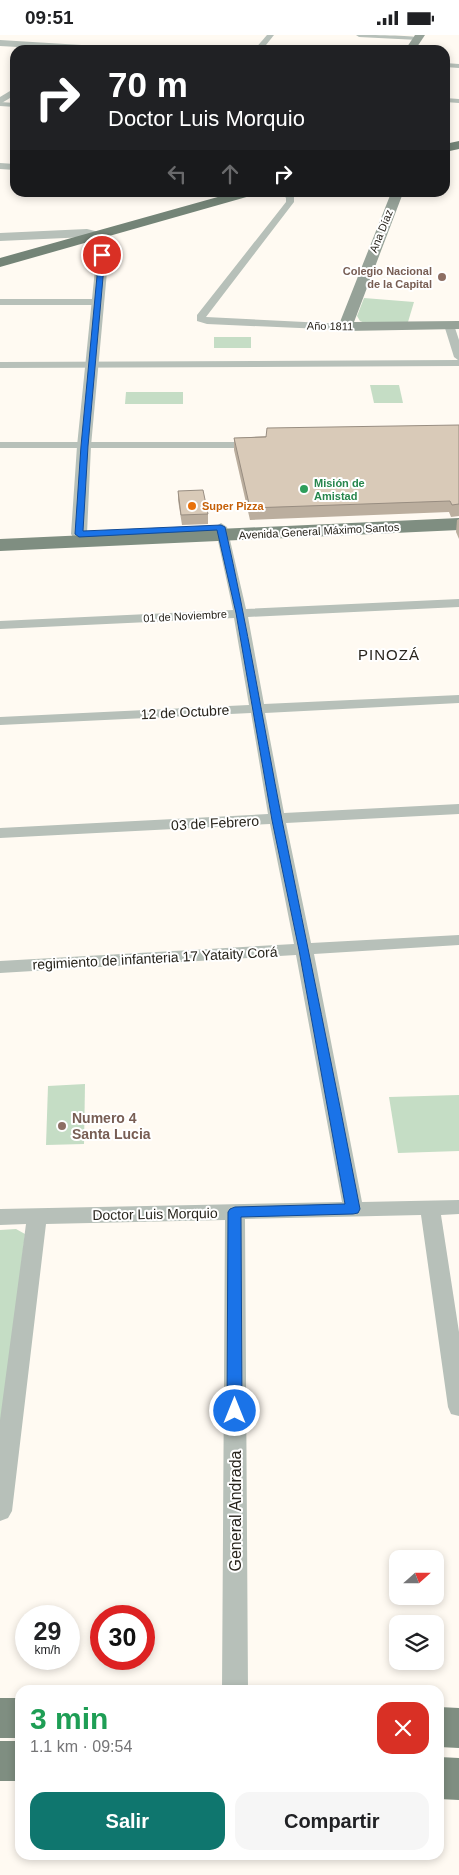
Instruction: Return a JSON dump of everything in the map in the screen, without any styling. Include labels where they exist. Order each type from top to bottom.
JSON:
[{"type":"highway","points":[[0,263],[215,197]]},
{"type":"highway","points":[[0,257],[230,197]]},
{"type":"highway","points":[[32,235],[51,243]]},
{"type":"main road","name":"Ana Díaz","points":[[345,327],[395,197]]},
{"type":"main road","name":"Año 1811","points":[[345,327],[454,325]]},
{"type":"main road","name":"Avenida General Máximo Santos","points":[[0,545],[459,517]]},
{"type":"main road","name":"Avenida General Máximo Santos","points":[[0,538],[79,534],[459,524]]},
{"type":"main road","points":[[0,1718],[15,1718]]},
{"type":"main road","points":[[444,1727],[459,1727]]},
{"type":"main road","points":[[0,1761],[15,1761]]},
{"type":"main road","points":[[444,1778],[459,1779]]},
{"type":"street","points":[[262,45],[270,35]]},
{"type":"street","points":[[359,35],[419,37]]},
{"type":"street","points":[[92,45],[99,39]]},
{"type":"street","points":[[0,103],[10,95]]},
{"type":"street","name":"Año 1811","points":[[290,197],[290,202],[201,319],[217,322],[345,327]]},
{"type":"street","points":[[0,237],[93,234],[104,239],[84,446],[79,534]]},
{"type":"street","points":[[0,302],[97,302]]},
{"type":"street","points":[[454,325],[459,357]]},
{"type":"street","points":[[0,365],[92,363],[459,363]]},
{"type":"street","points":[[0,445],[253,445]]},
{"type":"street","points":[[221,531],[240,613],[277,820],[304,950],[353,1209]]},
{"type":"street","name":"01 de Noviembre","points":[[0,625],[459,603]]},
{"type":"street","name":"12 de Octubre","points":[[0,721],[459,699]]},
{"type":"street","name":"03 de Febrero","points":[[0,833],[459,809]]},
{"type":"street","name":"regimiento de infanteria 17 Yataity Corá","points":[[0,967],[459,940]]},
{"type":"street","points":[[430,1207],[459,1407]]},
{"type":"street","name":"Doctor Luis Morquio","points":[[0,1217],[459,1207]]},
{"type":"street","name":"General Andrada","points":[[235,1212],[235,1685]]},
{"type":"street","points":[[0,1511],[37,1217]]},
{"type":"green space","points":[[364,298],[414,302],[408,322],[365,323],[360,321],[357,316]]},
{"type":"green space","points":[[214,337],[251,337],[251,348],[214,348]]},
{"type":"green space","points":[[370,385],[399,385],[403,403],[374,403]]},
{"type":"green space","points":[[126,392],[183,392],[183,404],[125,404]]},
{"type":"green space","points":[[85,1084],[84,1144],[46,1145],[48,1086]]},
{"type":"green space","points":[[459,1095],[459,1151],[398,1153],[389,1097]]},
{"type":"green space","points":[[16,1229],[25,1234],[0,1443],[0,1230]]},
{"type":"building","name":"Misión de Amistad","points":[[459,425],[459,504],[452,505],[450,501],[250,508],[234,438],[266,437],[267,428]]},
{"type":"building","points":[[203,490],[208,514],[181,515],[178,491]]},
{"type":"place","name":"Colegio Nacional de la Capital","points":[[442,277]]},
{"type":"place","name":"Misión de Amistad","points":[[304,489]]},
{"type":"place","name":"Super Pizza","points":[[192,506]]},
{"type":"place","name":"Numero 4 Santa Lucia","points":[[62,1126]]},
{"type":"district","name":"PINOZÁ","points":[[389,655]]},
{"type":"route","points":[[102,255],[84,446],[79,534],[221,527],[240,613],[277,820],[304,950],[353,1209],[235,1212],[235,1411]]}]
